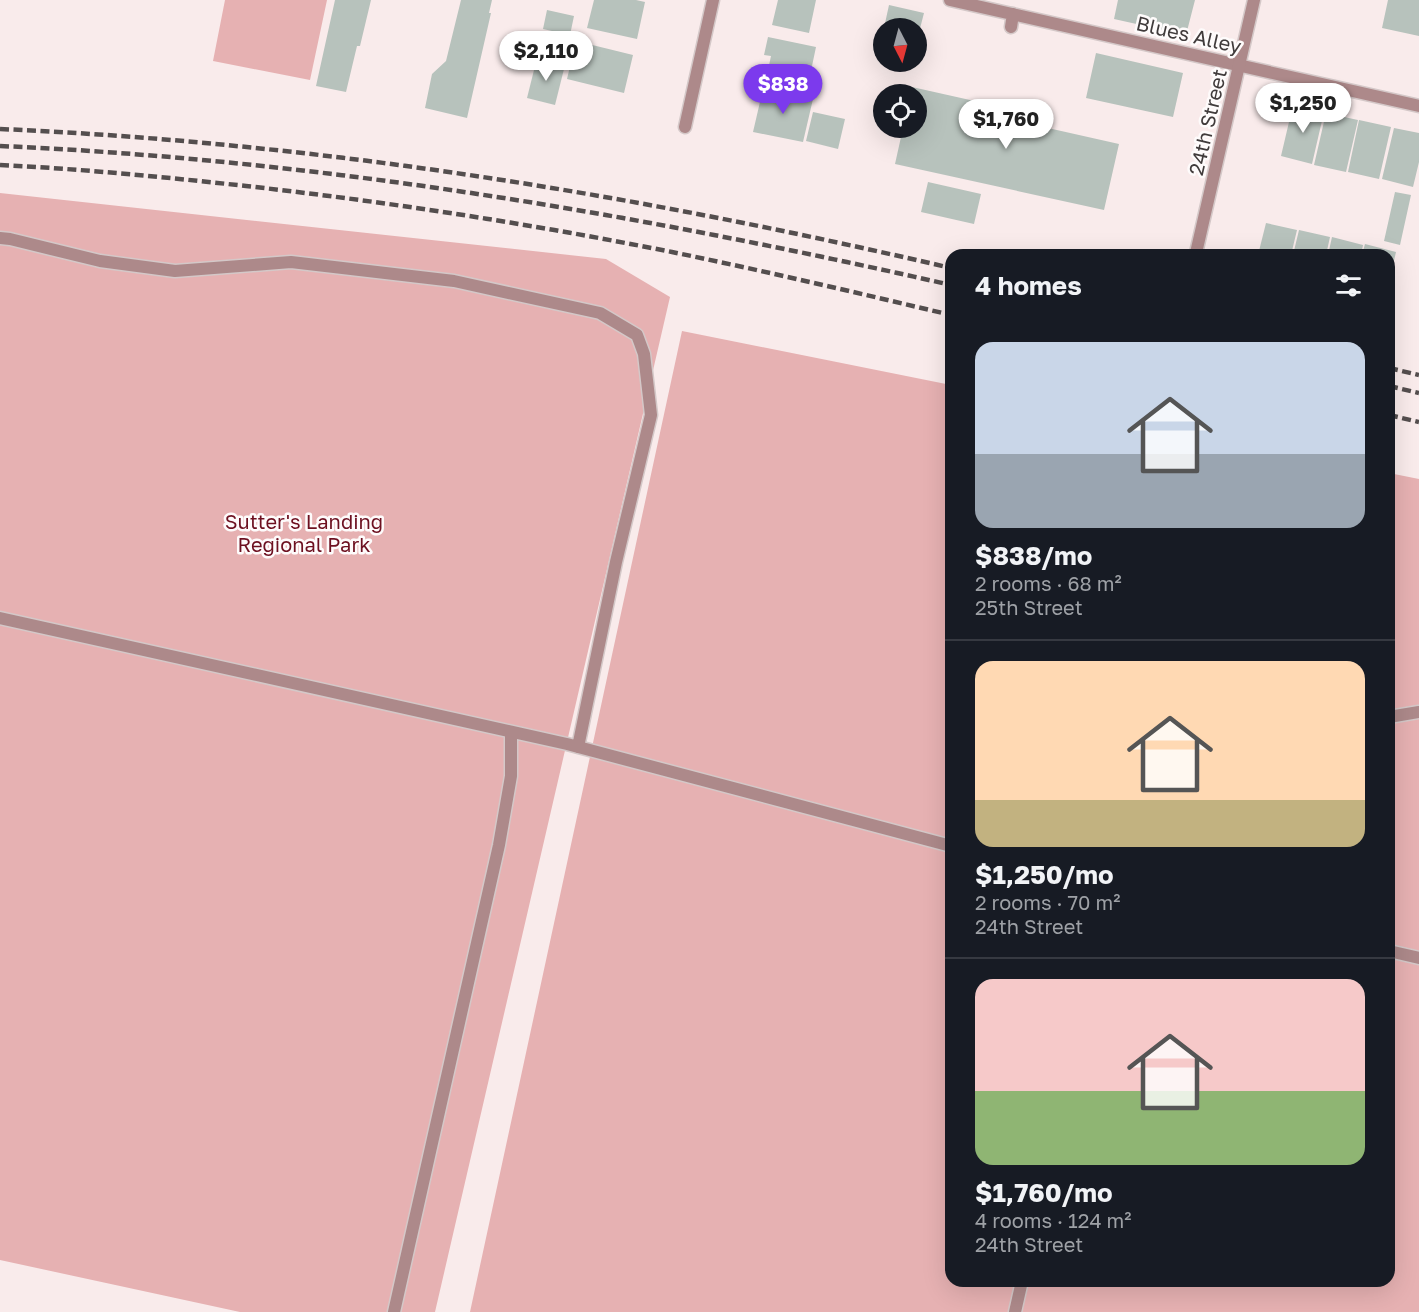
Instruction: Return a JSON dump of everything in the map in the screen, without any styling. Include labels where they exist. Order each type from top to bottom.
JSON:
[{"type":"street","points":[[685,127],[713,0]]},
{"type":"street","name":"Blues Alley","points":[[950,0],[1419,106]]},
{"type":"street","name":"24th Street","points":[[1197,249],[1254,0]]},
{"type":"street","points":[[1011,27],[1013,14]]},
{"type":"street","points":[[0,238],[100,261],[175,271],[291,262],[454,281],[600,313],[637,335],[644,354],[651,415],[616,562],[578,747]]},
{"type":"street","points":[[0,618],[578,747],[945,844]]},
{"type":"street","points":[[1395,716],[1419,712]]},
{"type":"street","points":[[394,1312],[499,845],[511,776],[511,732]]},
{"type":"street","points":[[1395,952],[1419,958]]},
{"type":"street","points":[[1015,1312],[1021,1287]]},
{"type":"green space","points":[[225,0],[327,0],[310,80],[213,61]]},
{"type":"green space","name":"Sutter's Landing Regional Park","points":[[0,193],[606,259],[670,297],[435,1312],[240,1312],[0,1260]]},
{"type":"green space","points":[[682,331],[945,384],[945,1287],[1395,1287],[1395,474],[1419,479],[1419,1312],[470,1312]]},
{"type":"building","points":[[335,0],[371,0],[346,92],[316,86]]},
{"type":"building","points":[[461,0],[492,0],[467,118],[425,108],[432,74],[446,61]]},
{"type":"building","points":[[594,0],[645,2],[637,39],[587,28]]},
{"type":"building","points":[[778,0],[816,0],[809,33],[772,25]]},
{"type":"building","points":[[1118,0],[1195,0],[1186,35],[1114,19]]},
{"type":"building","points":[[1388,0],[1419,0],[1419,36],[1382,28]]},
{"type":"building","points":[[889,5],[924,13],[923,18],[886,18]]},
{"type":"building","points":[[547,10],[574,16],[570,35],[543,29]]},
{"type":"building","points":[[768,37],[816,47],[808,85],[790,81],[792,75],[768,70],[771,56],[764,55]]},
{"type":"building","points":[[576,41],[633,55],[624,93],[567,79]]},
{"type":"building","points":[[1096,53],[1183,73],[1173,117],[1086,98]]},
{"type":"building","points":[[537,58],[565,65],[555,105],[527,98]]},
{"type":"building","points":[[778,88],[795,91],[794,95],[813,99],[803,142],[753,132],[763,89],[777,93]]},
{"type":"building","points":[[927,90],[1042,116],[1039,126],[1119,144],[1104,210],[895,164],[901,138],[927,138]]},
{"type":"building","points":[[1293,105],[1324,112],[1312,164],[1281,156]]},
{"type":"building","points":[[813,112],[845,119],[838,149],[806,141]]},
{"type":"building","points":[[1326,113],[1358,120],[1346,172],[1314,165]]},
{"type":"building","points":[[1359,120],[1391,127],[1379,179],[1348,172]]},
{"type":"building","points":[[1394,128],[1419,133],[1419,162],[1413,187],[1382,179]]},
{"type":"building","points":[[928,182],[981,194],[974,224],[921,212]]},
{"type":"building","points":[[1395,192],[1411,195],[1400,245],[1384,241]]},
{"type":"building","points":[[1266,223],[1297,230],[1292,249],[1260,249]]},
{"type":"building","points":[[1299,230],[1330,237],[1327,249],[1294,249]]},
{"type":"building","points":[[1332,237],[1363,245],[1362,249],[1329,249]]},
{"type":"building","points":[[1365,244],[1384,249],[1364,249]]},
{"type":"railway","points":[[0,129],[240,146],[478,176],[716,217],[945,267]]},
{"type":"railway","points":[[0,146],[120,153],[240,164],[359,177],[478,194],[716,235],[945,284]]},
{"type":"railway","points":[[0,165],[92,171],[300,192],[460,214],[672,252],[945,314]]},
{"type":"railway","points":[[1395,369],[1419,375]]},
{"type":"railway","points":[[1395,387],[1419,393]]},
{"type":"railway","points":[[1395,416],[1419,422]]}]
